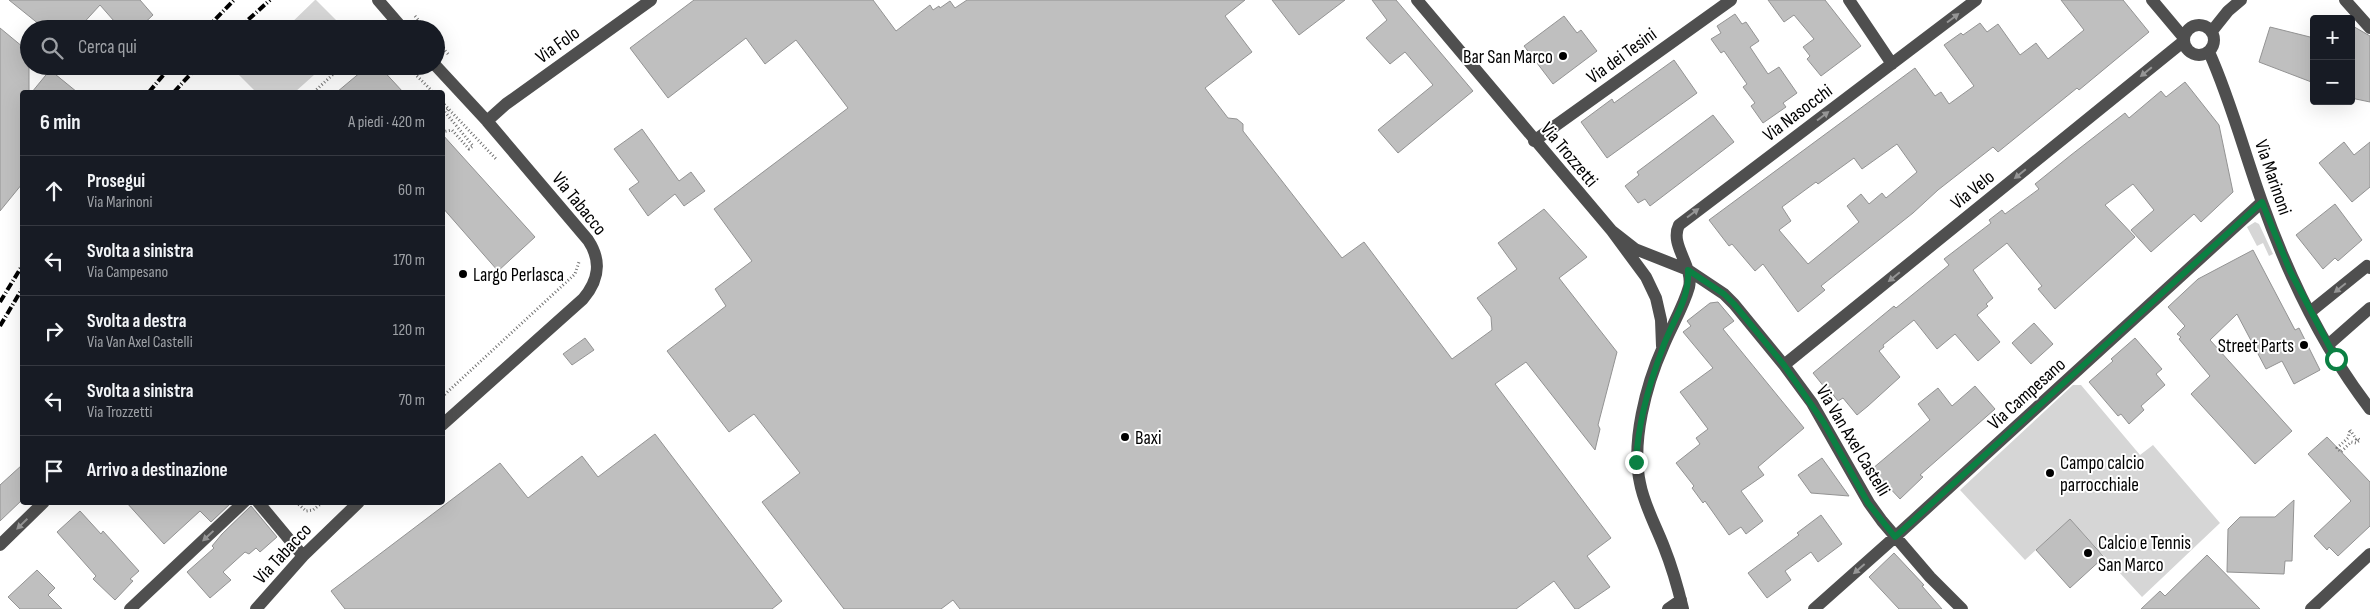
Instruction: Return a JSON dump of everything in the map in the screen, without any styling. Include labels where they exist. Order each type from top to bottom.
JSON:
[{"type":"street","points":[[378,0],[395,20]]},
{"type":"street","name":"Via Folo","points":[[487,121],[506,104],[651,0]]},
{"type":"street","name":"Via Trozzetti","points":[[1417,0],[1534,141],[1612,231],[1646,277],[1656,298],[1661,320],[1662,348]]},
{"type":"street","name":"Via dei Tesini","points":[[1534,141],[1730,0]]},
{"type":"street","points":[[1849,0],[1892,64]]},
{"type":"street","name":"Via Nasocchi","points":[[1688,270],[1676,236],[1676,230],[1682,221],[1976,0]]},
{"type":"street","points":[[2152,0],[2184,40],[2188,50],[2196,55],[2209,52],[2215,42],[2212,30],[2241,0]]},
{"type":"street","points":[[2345,0],[2370,28]]},
{"type":"street","name":"Via Velo","points":[[1784,365],[2184,40],[2189,29],[2198,25],[2212,30]]},
{"type":"street","name":"Via Marinoni","points":[[2209,52],[2225,87],[2262,202],[2290,271],[2328,345],[2352,386],[2370,409]]},
{"type":"street","name":"Via Tabacco","points":[[444,75],[487,121],[588,240],[597,258],[598,269],[590,290],[583,299],[445,422]]},
{"type":"street","name":"Via Campesano","points":[[1814,609],[2262,202]]},
{"type":"street","name":"Via Van Axel Castelli","points":[[1612,231],[1635,249],[1688,270],[1724,294],[1734,304],[1784,365],[1824,423],[1868,503],[1895,537],[1962,609]]},
{"type":"street","points":[[2310,312],[2367,266],[2370,268]]},
{"type":"street","name":"Via Trozzetti","points":[[1682,604],[1665,550],[1640,485],[1636,462],[1642,411],[1662,348],[1689,286],[1688,270]]},
{"type":"street","points":[[2328,345],[2370,308]]},
{"type":"street","points":[[0,545],[41,505]]},
{"type":"street","points":[[130,609],[241,505]]},
{"type":"street","points":[[260,505],[303,556]]},
{"type":"street","name":"Via Tabacco","points":[[256,609],[303,556],[356,505]]},
{"type":"street","points":[[2311,609],[2370,554]]},
{"type":"street","points":[[1668,609],[1682,604]]},
{"type":"path","points":[[445,50],[449,54]]},
{"type":"path","points":[[316,90],[332,75]]},
{"type":"path","points":[[416,75],[431,90]]},
{"type":"path","points":[[445,105],[502,166]]},
{"type":"path","points":[[445,131],[452,130],[469,149],[473,146],[445,112],[449,108]]},
{"type":"path","points":[[445,394],[575,274],[580,260]]},
{"type":"path","points":[[2350,430],[2356,439],[2360,440],[2356,444],[2351,442],[2341,452],[2338,448],[2348,438],[2350,430]]},
{"type":"path","points":[[299,505],[306,511],[313,510],[319,505]]},
{"type":"shaded area","points":[[316,0],[336,20],[294,20]]},
{"type":"shaded area","points":[[239,75],[314,75],[297,90],[254,90]]},
{"type":"shaded area","points":[[2255,222],[2259,224],[2273,254],[2269,256],[2263,243],[2257,246],[2247,227]]},
{"type":"shaded area","points":[[2073,385],[2081,385],[2140,455],[2153,445],[2220,523],[2142,597],[2070,519],[2025,560],[1960,490]]},
{"type":"building","points":[[9,0],[140,0],[153,15],[148,20],[113,20],[100,5],[86,20],[34,20]]},
{"type":"building","points":[[694,0],[873,0],[896,31],[930,5],[933,10],[939,6],[940,8],[950,1],[955,8],[967,0],[1245,0],[1225,16],[1252,52],[1205,88],[1228,118],[1237,119],[1243,124],[1243,131],[1342,258],[1364,242],[1452,359],[1492,330],[1491,317],[1477,298],[1517,269],[1498,243],[1544,209],[1587,257],[1559,278],[1617,352],[1598,425],[1600,429],[1595,450],[1526,362],[1495,384],[1611,538],[1587,556],[1610,587],[1578,609],[1575,609],[1554,581],[1516,609],[960,609],[953,600],[941,609],[844,609],[762,502],[800,473],[754,414],[729,432],[667,351],[726,306],[715,289],[752,261],[714,209],[848,108],[796,40],[765,64],[746,38],[668,98],[630,48]]},
{"type":"building","points":[[1272,0],[1345,0],[1299,35]]},
{"type":"building","points":[[1372,0],[1396,0],[1473,91],[1398,153],[1378,130],[1433,85],[1405,52],[1390,64],[1366,38],[1387,20]]},
{"type":"building","points":[[1768,0],[1825,0],[1861,46],[1821,76],[1807,59],[1810,56],[1803,47],[1814,39],[1794,15],[1784,22]]},
{"type":"building","points":[[2061,0],[2123,0],[2149,32],[2079,90],[2077,88],[1998,152],[1993,147],[1938,190],[1913,213],[1821,286],[1825,290],[1798,312],[1763,264],[1755,271],[1732,244],[1729,246],[1709,220],[1915,68],[1935,96],[1941,92],[1949,104],[1974,86],[1944,45],[1980,23],[1987,32],[1998,24],[2020,55],[2036,43],[2048,59],[2084,30]],"holes":[[[1897,144],[1917,172],[1886,198],[1882,193],[1869,204],[1861,194],[1847,206],[1859,222],[1808,264],[1779,230],[1791,221],[1782,207],[1816,182],[1818,184],[1854,158],[1862,169]]]},
{"type":"building","points":[[1735,14],[1742,24],[1746,22],[1759,41],[1750,47],[1768,74],[1779,67],[1797,93],[1783,103],[1786,107],[1763,123],[1751,106],[1755,103],[1743,87],[1747,84],[1724,51],[1721,53],[1711,39],[1721,33],[1717,26]]},
{"type":"building","points":[[1564,16],[1577,33],[1581,30],[1597,51],[1553,84],[1524,46]]},
{"type":"building","points":[[2270,27],[2310,37],[2310,81],[2259,62]]},
{"type":"building","points":[[2355,27],[2370,36],[2370,102],[2355,99]]},
{"type":"building","points":[[0,28],[20,45],[20,75],[29,75],[29,90],[20,90],[20,186],[0,211]]},
{"type":"building","points":[[1674,60],[1697,93],[1607,158],[1581,122],[1612,99],[1614,103]]},
{"type":"building","points":[[46,75],[56,75],[75,90],[34,90]]},
{"type":"building","points":[[357,75],[387,75],[401,90],[339,90]]},
{"type":"building","points":[[2185,82],[2219,125],[2233,192],[2201,222],[2194,214],[2151,252],[2131,230],[2154,210],[2133,184],[2105,205],[2135,237],[2055,309],[2038,289],[2042,286],[2007,243],[1973,270],[1993,298],[1986,304],[1988,306],[1977,315],[2000,342],[1978,361],[1955,334],[1937,349],[1914,320],[1883,345],[1884,347],[1879,351],[1900,377],[1868,406],[1857,415],[1843,398],[1838,401],[1831,392],[1829,393],[1813,373],[1894,306],[1896,308],[1949,265],[1944,259],[1991,223],[1989,220],[2002,210],[2005,214],[2039,189],[2035,184],[2071,155],[2125,113],[2129,118],[2161,91],[2166,97]]},
{"type":"building","points":[[1713,115],[1734,142],[1650,206],[1645,199],[1638,203],[1625,186],[1639,175],[1637,172]]},
{"type":"building","points":[[642,129],[679,181],[691,172],[705,191],[684,206],[675,194],[648,216],[629,189],[639,182],[614,149]]},
{"type":"building","points":[[445,137],[535,237],[498,271],[445,210]]},
{"type":"building","points":[[2344,142],[2354,155],[2370,142],[2370,187],[2352,202],[2319,163]]},
{"type":"building","points":[[2335,204],[2362,240],[2338,261],[2335,258],[2323,269],[2296,235]]},
{"type":"building","points":[[2253,250],[2295,330],[2299,328],[2320,370],[2294,384],[2282,361],[2266,369],[2237,314],[2210,340],[2292,431],[2255,464],[2191,394],[2210,376],[2179,339],[2181,337],[2177,334],[2185,326],[2168,307],[2198,279]]},
{"type":"building","points":[[1718,302],[1734,321],[1723,329],[1804,428],[1758,467],[1764,475],[1741,491],[1763,521],[1746,534],[1741,527],[1729,535],[1705,501],[1703,503],[1692,488],[1694,486],[1676,463],[1700,444],[1696,438],[1708,429],[1680,392],[1713,368],[1683,332],[1691,326],[1687,321],[1710,303]]},
{"type":"building","points":[[2034,323],[2053,344],[2031,364],[2012,343]]},
{"type":"building","points":[[585,338],[594,350],[572,365],[563,354]]},
{"type":"building","points":[[2135,338],[2162,369],[2156,374],[2165,385],[2141,406],[2144,410],[2129,424],[2121,414],[2118,416],[2089,382]]},
{"type":"building","points":[[1975,386],[1995,409],[1920,475],[1923,477],[1900,499],[1872,469],[1930,420],[1918,404],[1938,388],[1952,406]]},
{"type":"building","points":[[655,434],[782,601],[772,609],[345,609],[331,591],[500,463],[528,498],[582,456],[598,477]]},
{"type":"building","points":[[2327,437],[2370,482],[2370,526],[2338,556],[2329,547],[2327,550],[2314,536],[2351,501],[2308,454]]},
{"type":"building","points":[[1822,458],[1849,496],[1811,493],[1798,475]]},
{"type":"building","points":[[20,467],[20,502],[0,521],[0,485]]},
{"type":"building","points":[[2294,500],[2292,561],[2285,561],[2284,574],[2227,572],[2228,529],[2240,517],[2275,517]]},
{"type":"building","points":[[129,505],[229,505],[211,522],[200,511],[164,544]]},
{"type":"building","points":[[251,506],[277,537],[260,552],[256,548],[249,554],[245,552],[223,572],[231,580],[210,598],[187,572],[214,548],[212,546],[222,534]]},
{"type":"building","points":[[80,511],[101,534],[103,531],[139,571],[130,579],[133,581],[115,600],[93,579],[96,576],[57,532]]},
{"type":"building","points":[[1821,515],[1842,544],[1818,562],[1811,552],[1785,571],[1791,580],[1767,598],[1748,573],[1799,535],[1797,533]]},
{"type":"building","points":[[2070,519],[2104,557],[2070,588],[2036,550]]},
{"type":"building","points":[[1894,553],[1924,585],[1922,586],[1942,609],[1899,609],[1869,577]]},
{"type":"building","points":[[2207,555],[2260,609],[2141,609],[2160,591],[2165,596]]},
{"type":"building","points":[[37,570],[55,588],[48,595],[62,609],[20,609],[8,597]]},
{"type":"railway","points":[[215,20],[234,0]]},
{"type":"railway","points":[[248,20],[270,0]]},
{"type":"railway","points":[[151,90],[163,75]]},
{"type":"railway","points":[[176,90],[190,75]]},
{"type":"railway","points":[[0,302],[20,269]]},
{"type":"railway","points":[[0,326],[20,292]]},
{"type":"place","name":"Bar San Marco","points":[[1563,56]]},
{"type":"place","name":"Largo Perlasca","points":[[463,274]]},
{"type":"place","name":"Street Parts","points":[[2304,345]]},
{"type":"place","name":"Baxi","points":[[1125,437]]},
{"type":"place","name":"Campo calcio parrocchiale","points":[[2050,473]]},
{"type":"place","name":"Calcio e Tennis San Marco","points":[[2088,553]]},
{"type":"route","points":[[1636,462],[1642,411],[1662,348],[1689,286],[1688,270],[1724,294],[1745,316],[1784,365],[1824,423],[1868,503],[1895,537],[2262,202],[2274,236],[2290,271],[2336,359]]}]
